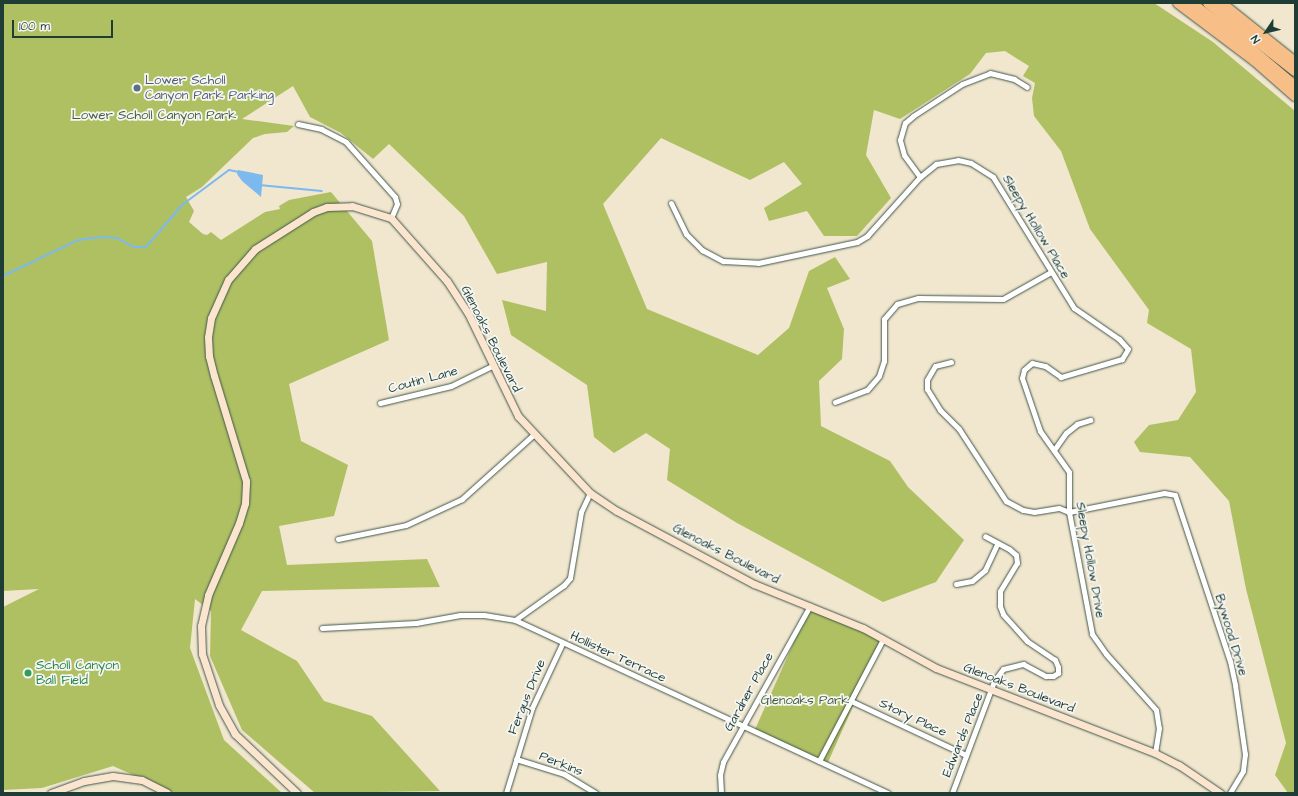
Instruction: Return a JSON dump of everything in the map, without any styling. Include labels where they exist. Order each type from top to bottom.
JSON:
[{"type":"highway","points":[[1178,3],[1255,61],[1295,96]]},
{"type":"highway","points":[[1191,3],[1236,36],[1295,86]]},
{"type":"highway","points":[[1208,3],[1295,71]]},
{"type":"highway","points":[[1221,3],[1295,62]]},
{"type":"street","points":[[920,177],[904,155],[900,140],[905,123],[913,116],[962,84],[990,74],[1014,79],[1027,87]]},
{"type":"street","points":[[296,793],[235,734],[219,705],[202,654],[201,626],[208,595],[239,523],[245,503],[246,481],[209,356],[208,337],[211,318],[228,280],[255,249],[276,234],[327,207],[352,206],[391,218],[398,204],[395,197],[346,142],[321,128],[298,124]]},
{"type":"street","name":"Sleepy Hollow Place","points":[[671,203],[686,234],[702,250],[723,261],[758,263],[857,242],[867,236],[920,177],[936,164],[958,160],[971,163],[993,177],[1078,313],[1127,347],[1126,355],[1122,359]]},
{"type":"street","name":"Glenoaks Boulevard","points":[[391,218],[453,289],[509,401],[533,435],[590,493],[617,511],[721,567],[883,639],[936,668],[1155,753],[1179,765],[1220,793]]},
{"type":"street","points":[[835,402],[867,390],[878,376],[884,361],[884,320],[897,304],[918,298],[1003,299],[1051,272]]},
{"type":"street","name":"Sleepy Hollow Drive","points":[[1122,359],[1062,377],[1037,363],[1024,370],[1022,378],[1040,431],[1066,464],[1069,472],[1069,512],[1092,634],[1106,654],[1156,710],[1159,728],[1155,753]]},
{"type":"street","points":[[951,362],[935,366],[927,380],[927,389],[940,410],[959,429],[1006,500],[1023,510],[1034,512],[1059,508],[1069,512]]},
{"type":"street","name":"Coutin Lane","points":[[380,403],[451,386],[492,366]]},
{"type":"street","points":[[1054,450],[1066,433],[1077,424],[1090,420]]},
{"type":"street","points":[[338,539],[406,525],[462,499],[533,435]]},
{"type":"street","points":[[515,620],[564,585],[570,578],[574,568],[581,512],[590,493]]},
{"type":"street","name":"Bywood Drive","points":[[1069,512],[1164,493],[1171,493],[1176,498],[1230,661],[1235,685],[1245,754],[1243,771],[1230,793]]},
{"type":"street","name":"Edwards Place","points":[[952,793],[993,690],[994,681],[1003,669],[1009,666],[1023,664],[1046,676],[1053,676],[1058,673],[1058,667],[1055,660],[1026,641],[1003,614],[1000,606],[1000,591],[1017,563],[1016,556],[1009,549],[997,544],[985,536]]},
{"type":"street","points":[[956,584],[972,581],[985,570],[997,544]]},
{"type":"street","name":"Gardner Place","points":[[720,793],[720,775],[723,762],[810,606]]},
{"type":"street","name":"Hollister Terrace","points":[[322,628],[416,623],[460,615],[484,615],[515,620],[562,644],[888,793]]},
{"type":"street","points":[[820,761],[883,639]]},
{"type":"street","name":"Fergus Drive","points":[[506,793],[532,708],[562,644]]},
{"type":"street","name":"Story Place","points":[[851,701],[966,755]]},
{"type":"street","name":"Perkins","points":[[516,759],[564,774],[596,793]]},
{"type":"street","points":[[51,793],[84,781],[113,776],[142,780],[167,793]]},
{"type":"green space","name":"Lower Scholl Canyon Park","points":[[3,3],[1154,3],[1213,42],[1295,111],[1295,793],[1288,793],[1275,775],[1286,743],[1246,589],[1229,501],[1190,457],[1140,452],[1134,442],[1149,425],[1178,420],[1196,392],[1191,349],[1147,323],[1149,310],[1090,229],[1061,151],[1034,116],[1032,98],[1035,83],[1023,76],[1029,66],[1005,51],[986,53],[970,74],[900,119],[874,110],[866,155],[891,198],[857,236],[824,236],[807,211],[769,221],[764,208],[802,184],[784,162],[750,180],[661,138],[603,204],[647,309],[758,355],[789,328],[809,271],[835,257],[850,279],[827,288],[844,329],[842,359],[819,381],[821,426],[890,461],[908,487],[964,540],[936,582],[883,602],[737,523],[667,480],[670,449],[646,433],[614,453],[594,437],[587,385],[511,335],[502,300],[546,311],[547,262],[497,274],[464,216],[389,144],[373,159],[341,133],[310,117],[293,86],[242,119],[294,126],[287,132],[265,134],[253,138],[202,187],[186,197],[194,211],[189,222],[203,234],[207,235],[211,232],[221,240],[265,212],[280,209],[279,206],[289,200],[331,192],[372,241],[389,340],[289,384],[301,441],[348,465],[334,516],[279,526],[287,565],[427,559],[440,587],[262,591],[241,630],[297,661],[324,701],[372,716],[440,791],[315,793],[242,730],[210,656],[211,611],[195,599],[190,648],[224,740],[282,793],[174,793],[113,766],[42,788],[3,790],[3,607],[39,589],[3,591]]},
{"type":"green space","name":"Glenoaks Park","points":[[810,606],[883,639],[827,765],[754,732]]},
{"type":"water","points":[[238,170],[263,175],[261,197],[242,181],[237,174]]},
{"type":"waterway","points":[[3,276],[78,240],[103,237],[117,238],[133,247],[146,247],[182,205],[229,170],[239,172]]},
{"type":"waterway","points":[[259,185],[322,191]]},
{"type":"place","name":"Lower Scholl Canyon Park Parking","points":[[137,88]]},
{"type":"place","name":"Scholl Canyon Ball Field","points":[[28,673]]}]
